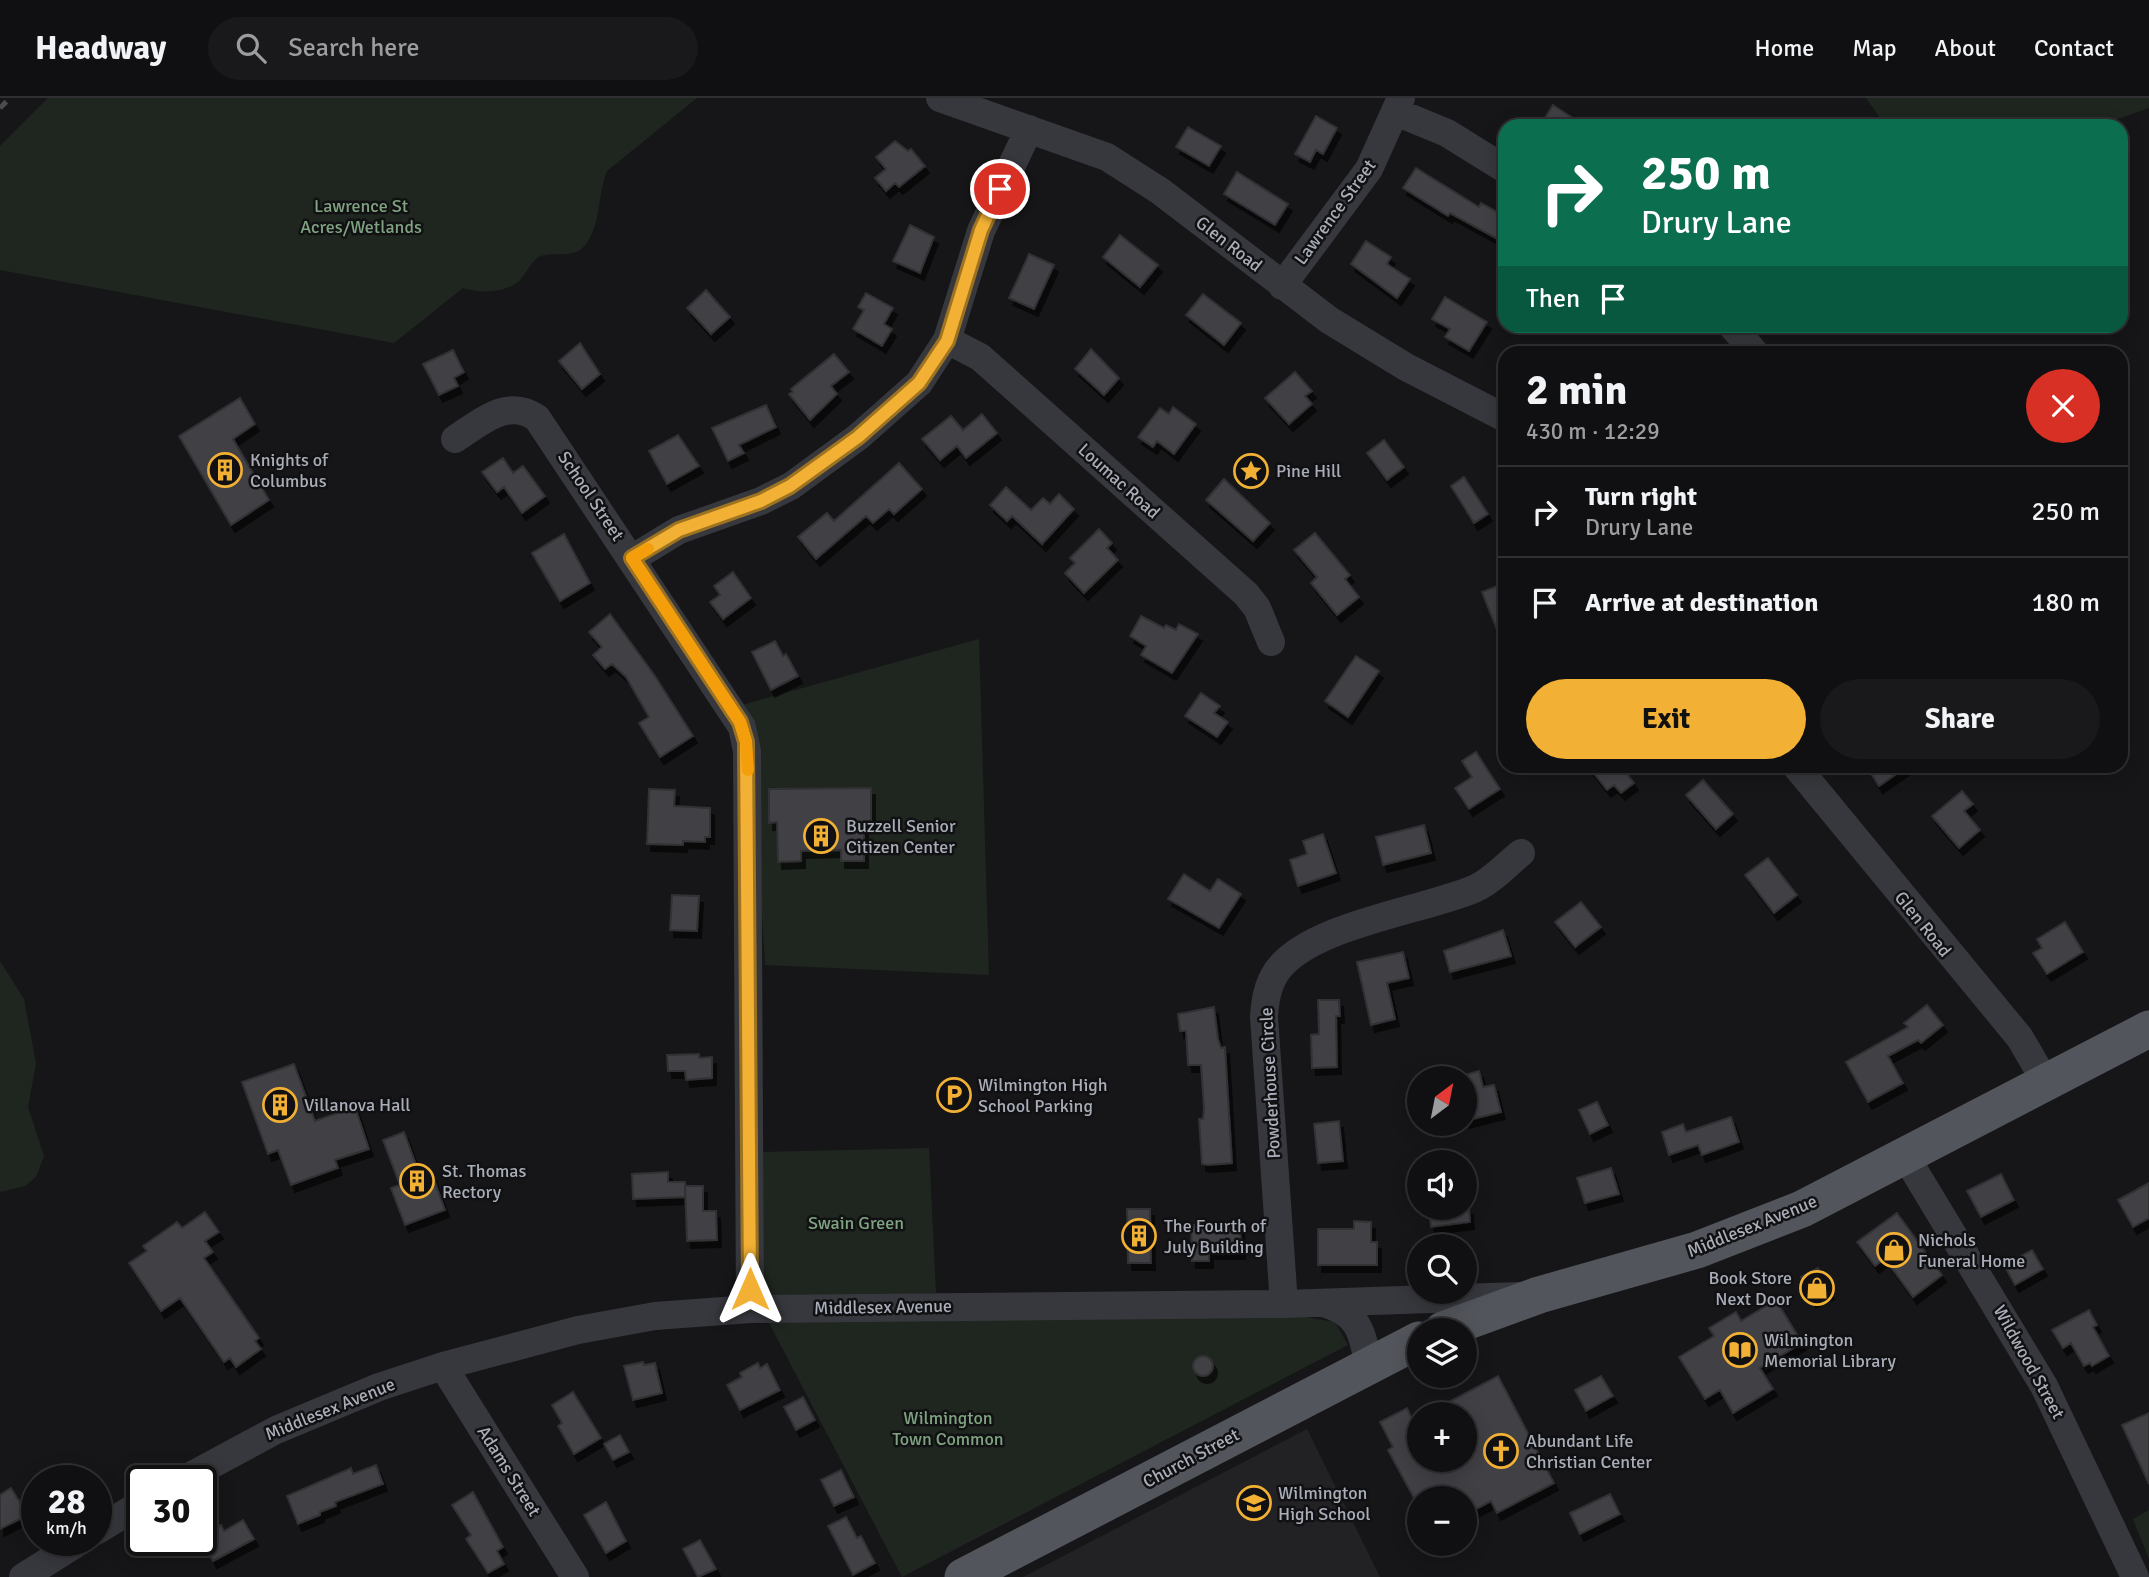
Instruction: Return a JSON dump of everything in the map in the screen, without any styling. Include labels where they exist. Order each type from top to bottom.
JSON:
[{"type":"main road","name":"Middlesex Avenue","points":[[1539,1295],[1698,1250],[1802,1209],[2149,1029]]},
{"type":"main road","points":[[1476,1318],[1539,1295]]},
{"type":"main road","name":"Church Street","points":[[963,1577],[1407,1346]]},
{"type":"street","name":"Glen Road","points":[[940,98],[1094,151],[1134,173],[1282,286],[1363,342],[1498,414]]},
{"type":"street","points":[[1399,105],[1498,165]]},
{"type":"street","name":"Lawrence Street","points":[[1282,286],[1370,169],[1399,105]]},
{"type":"street","points":[[632,558],[679,530],[766,499],[817,469],[919,383],[947,341],[981,230],[1029,129]]},
{"type":"street","name":"Loumac Road","points":[[947,341],[980,357],[1246,594],[1256,608],[1271,642]]},
{"type":"street","name":"School Street","points":[[455,439],[498,412],[515,409],[531,414],[541,422],[740,722],[746,742],[750,1309]]},
{"type":"street","name":"Glen Road","points":[[1802,773],[2020,1038],[2046,1083]]},
{"type":"street","name":"Powderhouse Circle","points":[[1284,1304],[1264,1017],[1267,994],[1274,977],[1286,961],[1310,944],[1474,889],[1521,853]]},
{"type":"street","name":"Wildwood Street","points":[[1906,1157],[2044,1386],[2135,1577]]},
{"type":"street","name":"Middlesex Avenue","points":[[212,1465],[304,1417],[443,1366],[621,1321],[750,1309],[1284,1304],[1539,1295]]},
{"type":"street","name":"Middlesex Avenue","points":[[1320,1302],[1346,1311],[1357,1322],[1368,1364]]},
{"type":"street","name":"Adams Street","points":[[443,1366],[575,1577]]},
{"type":"street","points":[[23,1577],[56,1556]]},
{"type":"shaded area","name":"Wilmington High School","points":[[1307,1429],[1380,1577],[1023,1577]]},
{"type":"green space","name":"Lawrence St Acres/Wetlands","points":[[48,98],[697,98],[607,171],[595,226],[582,249],[571,254],[541,256],[520,280],[508,288],[477,291],[463,288],[394,343],[0,270],[0,146]]},
{"type":"green space","points":[[1866,98],[2149,98],[2149,108],[2118,119],[1881,119]]},
{"type":"green space","points":[[979,639],[989,975],[765,965],[751,735],[738,706]]},
{"type":"green space","points":[[0,961],[24,999],[36,1063],[28,1107],[44,1156],[36,1177],[25,1186],[0,1192]]},
{"type":"green space","name":"Swain Green","points":[[929,1148],[936,1293],[759,1299],[758,1152]]},
{"type":"green space","name":"Wilmington Town Common","points":[[1300,1316],[1335,1322],[1348,1345],[902,1577],[768,1321]]},
{"type":"green space","points":[[2149,1510],[2149,1559],[2133,1519]]},
{"type":"building","points":[[1553,105],[1574,119],[1544,119]]},
{"type":"building","points":[[1316,116],[1337,128],[1323,154],[1316,150],[1310,162],[1295,154]]},
{"type":"building","points":[[1188,127],[1221,146],[1209,166],[1176,147]]},
{"type":"building","points":[[895,141],[908,151],[911,149],[925,166],[899,187],[895,183],[886,191],[875,178],[886,169],[876,157]]},
{"type":"building","points":[[1416,168],[1479,207],[1481,203],[1498,212],[1498,239],[1450,213],[1448,216],[1403,188]]},
{"type":"building","points":[[1237,172],[1288,204],[1275,225],[1224,194]]},
{"type":"building","points":[[910,225],[934,237],[920,273],[893,261]]},
{"type":"building","points":[[1120,235],[1158,265],[1140,287],[1103,257]]},
{"type":"building","points":[[1366,241],[1391,257],[1387,264],[1410,279],[1397,298],[1351,264]]},
{"type":"building","points":[[1029,254],[1054,265],[1034,309],[1009,298]]},
{"type":"building","points":[[706,290],[730,317],[711,334],[687,308]]},
{"type":"building","points":[[866,293],[893,308],[884,324],[892,329],[882,346],[853,329],[864,310],[858,307]]},
{"type":"building","points":[[1203,294],[1241,323],[1224,345],[1186,315]]},
{"type":"building","points":[[1445,297],[1487,322],[1469,351],[1445,337],[1450,329],[1432,319]]},
{"type":"building","points":[[580,343],[600,374],[582,389],[559,361]]},
{"type":"building","points":[[1091,349],[1119,378],[1104,395],[1075,369]]},
{"type":"building","points":[[453,350],[464,372],[454,378],[458,386],[439,395],[423,364]]},
{"type":"building","points":[[834,354],[849,372],[831,386],[837,394],[810,420],[789,394],[793,392],[791,389]]},
{"type":"building","points":[[1295,372],[1312,391],[1305,396],[1312,404],[1289,424],[1265,398]]},
{"type":"building","name":"Knights of Columbus","points":[[240,398],[255,424],[233,439],[269,500],[231,525],[179,436]]},
{"type":"building","points":[[766,405],[776,427],[739,445],[744,453],[728,461],[712,428]]},
{"type":"building","points":[[1173,407],[1196,424],[1174,454],[1157,441],[1153,447],[1138,437],[1160,408],[1169,414]]},
{"type":"building","points":[[982,414],[997,433],[966,458],[957,446],[940,460],[922,439],[951,416],[963,430]]},
{"type":"building","points":[[678,435],[699,466],[667,484],[649,451]]},
{"type":"building","points":[[1384,440],[1404,467],[1387,480],[1367,453]]},
{"type":"building","points":[[503,458],[513,473],[523,466],[545,496],[522,513],[504,487],[497,492],[482,472]]},
{"type":"building","points":[[899,463],[922,489],[894,514],[889,509],[873,523],[866,516],[816,559],[798,537],[827,513],[834,521]]},
{"type":"building","points":[[1464,477],[1488,514],[1474,523],[1451,486]]},
{"type":"building","points":[[1224,479],[1270,523],[1253,541],[1206,500]]},
{"type":"building","points":[[1006,487],[1031,510],[1043,498],[1050,504],[1059,494],[1074,509],[1042,544],[1012,516],[1007,521],[990,505]]},
{"type":"building","points":[[1099,529],[1112,543],[1107,548],[1118,560],[1084,593],[1065,573],[1075,563],[1070,558]]},
{"type":"building","points":[[1315,533],[1350,575],[1345,579],[1359,597],[1337,615],[1311,583],[1317,577],[1294,550]]},
{"type":"building","points":[[564,534],[590,583],[560,601],[532,553]]},
{"type":"building","points":[[733,572],[751,598],[723,619],[710,602],[720,595],[714,586]]},
{"type":"building","points":[[1498,586],[1498,632],[1482,592]]},
{"type":"building","points":[[610,614],[655,676],[693,736],[660,757],[639,723],[649,717],[626,677],[612,664],[605,669],[593,655],[602,647],[589,632]]},
{"type":"building","points":[[1141,616],[1164,628],[1166,625],[1176,630],[1179,624],[1198,634],[1172,673],[1141,655],[1146,646],[1130,636]]},
{"type":"building","points":[[775,641],[798,676],[771,690],[752,652]]},
{"type":"building","points":[[1356,656],[1379,671],[1348,717],[1325,701]]},
{"type":"building","points":[[1201,693],[1220,706],[1214,713],[1228,722],[1217,737],[1185,716]]},
{"type":"building","points":[[1476,752],[1500,789],[1469,809],[1455,788],[1472,777],[1462,761]]},
{"type":"building","points":[[1594,773],[1626,773],[1634,783],[1621,793],[1614,785],[1607,790]]},
{"type":"building","points":[[1871,773],[1898,773],[1879,786]]},
{"type":"building","points":[[1703,780],[1733,814],[1716,829],[1686,795]]},
{"type":"building","name":"Buzzell Senior Citizen Center","points":[[871,788],[871,821],[864,821],[864,861],[841,861],[841,850],[801,851],[801,861],[778,862],[777,822],[769,823],[769,789]]},
{"type":"building","points":[[649,789],[675,790],[674,806],[710,808],[710,837],[705,837],[705,842],[683,841],[683,845],[647,844]]},
{"type":"building","points":[[1962,791],[1973,804],[1964,811],[1980,830],[1959,848],[1932,816]]},
{"type":"building","points":[[1424,825],[1431,853],[1383,865],[1376,837]]},
{"type":"building","points":[[1323,834],[1336,873],[1298,886],[1290,860],[1307,854],[1303,841]]},
{"type":"building","points":[[1768,858],[1797,895],[1774,913],[1745,875]]},
{"type":"building","points":[[1184,874],[1210,891],[1218,879],[1241,894],[1219,928],[1168,899]]},
{"type":"building","points":[[672,895],[699,896],[697,931],[670,930]]},
{"type":"building","points":[[1581,902],[1601,927],[1575,947],[1555,922]]},
{"type":"building","points":[[2065,922],[2083,952],[2047,974],[2033,953],[2042,948],[2037,939]]},
{"type":"building","points":[[1503,930],[1511,956],[1450,972],[1444,951]]},
{"type":"building","points":[[1403,952],[1409,978],[1387,983],[1395,1019],[1371,1025],[1357,962]]},
{"type":"building","points":[[1318,1000],[1339,1000],[1340,1016],[1336,1016],[1337,1067],[1312,1068],[1311,1035],[1319,1034]]},
{"type":"building","points":[[1927,1005],[1943,1025],[1921,1043],[1918,1040],[1888,1056],[1903,1083],[1868,1102],[1846,1062],[1908,1027],[1904,1023]]},
{"type":"building","points":[[1214,1007],[1218,1039],[1221,1048],[1225,1047],[1232,1163],[1208,1165],[1202,1164],[1199,1119],[1203,1119],[1204,1109],[1201,1065],[1188,1065],[1186,1031],[1180,1031],[1178,1014]]},
{"type":"building","points":[[699,1054],[699,1058],[712,1057],[712,1078],[686,1080],[685,1071],[668,1071],[667,1055]]},
{"type":"building","name":"Villanova Hall","points":[[294,1064],[315,1121],[355,1107],[369,1149],[335,1160],[338,1168],[291,1185],[278,1150],[268,1154],[242,1082]]},
{"type":"building","points":[[1477,1072],[1483,1087],[1494,1085],[1501,1112],[1477,1118]]},
{"type":"building","points":[[1597,1102],[1608,1125],[1590,1134],[1579,1110]]},
{"type":"building","points":[[1731,1117],[1739,1142],[1702,1155],[1698,1145],[1669,1155],[1662,1132],[1683,1124],[1686,1132]]},
{"type":"building","points":[[1339,1121],[1343,1161],[1318,1163],[1314,1124]]},
{"type":"building","name":"St. Thomas Rectory","points":[[404,1132],[421,1178],[432,1174],[445,1210],[405,1225],[391,1188],[400,1185],[383,1140]]},
{"type":"building","points":[[1611,1168],[1619,1194],[1585,1203],[1577,1178]]},
{"type":"building","points":[[668,1172],[668,1182],[685,1182],[685,1197],[633,1199],[632,1174]]},
{"type":"building","points":[[2001,1174],[2014,1200],[1981,1217],[1967,1191]]},
{"type":"building","points":[[2149,1183],[2149,1218],[2133,1227],[2118,1200]]},
{"type":"building","points":[[685,1186],[703,1186],[703,1211],[716,1211],[717,1240],[687,1241]]},
{"type":"building","name":"The Fourth of July Building","points":[[1127,1209],[1150,1209],[1151,1263],[1128,1263]]},
{"type":"building","points":[[205,1212],[219,1232],[205,1241],[213,1252],[204,1258],[259,1338],[255,1341],[261,1349],[236,1367],[230,1358],[224,1362],[180,1298],[161,1311],[129,1263],[147,1251],[143,1246],[177,1222],[182,1228]]},
{"type":"building","name":"Nichols Funeral Home","points":[[1897,1213],[1942,1275],[1913,1297],[1885,1259],[1875,1266],[1857,1242]]},
{"type":"building","points":[[1430,1220],[1470,1220],[1470,1222],[1431,1227]]},
{"type":"building","points":[[1354,1221],[1371,1222],[1371,1242],[1377,1242],[1377,1265],[1318,1265],[1318,1229],[1354,1229]]},
{"type":"building","points":[[1240,1224],[1241,1252],[1209,1252],[1209,1261],[1192,1261],[1191,1225]]},
{"type":"building","points":[[2032,1250],[2043,1269],[2015,1285],[2004,1265]]},
{"type":"building","name":"Book Store Next Door","points":[[1818,1268],[1830,1292],[1812,1301],[1801,1277]]},
{"type":"building","name":"Wilmington Memorial Library","points":[[1776,1300],[1802,1343],[1760,1368],[1773,1389],[1733,1413],[1720,1390],[1705,1399],[1679,1357],[1714,1336],[1709,1328],[1736,1312],[1741,1321]]},
{"type":"building","points":[[2089,1310],[2097,1325],[2093,1327],[2109,1356],[2092,1366],[2090,1363],[2084,1366],[2071,1343],[2063,1348],[2052,1330]]},
{"type":"building","points":[[1203,1356],[1210,1359],[1213,1366],[1210,1373],[1203,1376],[1196,1373],[1193,1366],[1196,1359]]},
{"type":"building","points":[[643,1362],[644,1365],[655,1363],[662,1393],[633,1400],[624,1366]]},
{"type":"building","points":[[758,1363],[760,1368],[767,1364],[780,1390],[740,1410],[727,1385],[742,1377],[740,1373]]},
{"type":"building","name":"Abundant Life Christian Center","points":[[1498,1376],[1554,1483],[1497,1513],[1491,1501],[1477,1509],[1477,1486],[1408,1486],[1388,1450],[1393,1447],[1380,1422],[1407,1408],[1407,1472],[1477,1472],[1477,1402],[1449,1402]]},
{"type":"building","points":[[1601,1376],[1613,1396],[1586,1411],[1575,1390]]},
{"type":"building","points":[[573,1392],[601,1438],[574,1454],[558,1426],[562,1423],[552,1405]]},
{"type":"building","points":[[803,1397],[815,1420],[796,1430],[784,1407]]},
{"type":"building","points":[[2149,1413],[2149,1484],[2122,1425]]},
{"type":"building","points":[[620,1435],[629,1452],[613,1460],[604,1444]]},
{"type":"building","points":[[376,1465],[383,1484],[335,1502],[336,1506],[298,1524],[287,1496],[351,1468],[353,1474]]},
{"type":"building","points":[[841,1470],[854,1497],[834,1506],[821,1480]]},
{"type":"building","points":[[11,1488],[21,1504],[21,1518],[0,1529],[0,1495]]},
{"type":"building","points":[[473,1492],[503,1547],[497,1551],[504,1564],[488,1573],[466,1539],[471,1535],[452,1505]]},
{"type":"building","points":[[1610,1494],[1620,1514],[1580,1534],[1570,1513]]},
{"type":"building","points":[[606,1502],[626,1541],[606,1553],[584,1515]]},
{"type":"building","points":[[846,1517],[857,1538],[861,1536],[875,1563],[853,1575],[828,1526]]},
{"type":"building","points":[[243,1520],[254,1539],[213,1561],[211,1556],[217,1556],[217,1527],[221,1525],[224,1531]]},
{"type":"building","points":[[700,1540],[716,1569],[698,1577],[683,1549]]},
{"type":"railway","points":[[0,108],[10,98]]},
{"type":"slow traffic","points":[[648,549],[632,558],[740,722],[745,734],[748,770]]},
{"type":"place","name":"Knights of Columbus","points":[[225,470]]},
{"type":"place","name":"Pine Hill","points":[[1251,471]]},
{"type":"place","name":"Buzzell Senior Citizen Center","points":[[821,836]]},
{"type":"place","name":"Wilmington High School Parking","points":[[954,1095]]},
{"type":"place","name":"Villanova Hall","points":[[280,1105]]},
{"type":"place","name":"St. Thomas Rectory","points":[[417,1181]]},
{"type":"place","name":"The Fourth of July Building","points":[[1139,1236]]},
{"type":"place","name":"Nichols Funeral Home","points":[[1894,1250]]},
{"type":"place","name":"Book Store Next Door","points":[[1817,1288]]},
{"type":"place","name":"Wilmington Memorial Library","points":[[1740,1350]]},
{"type":"place","name":"Abundant Life Christian Center","points":[[1501,1451]]},
{"type":"place","name":"Wilmington High School","points":[[1254,1503]]},
{"type":"route","points":[[750,1289],[748,768],[745,734],[740,722],[632,558],[668,535],[761,501],[790,486],[858,437],[926,376],[947,341],[961,300],[972,254],[1000,189]]}]
